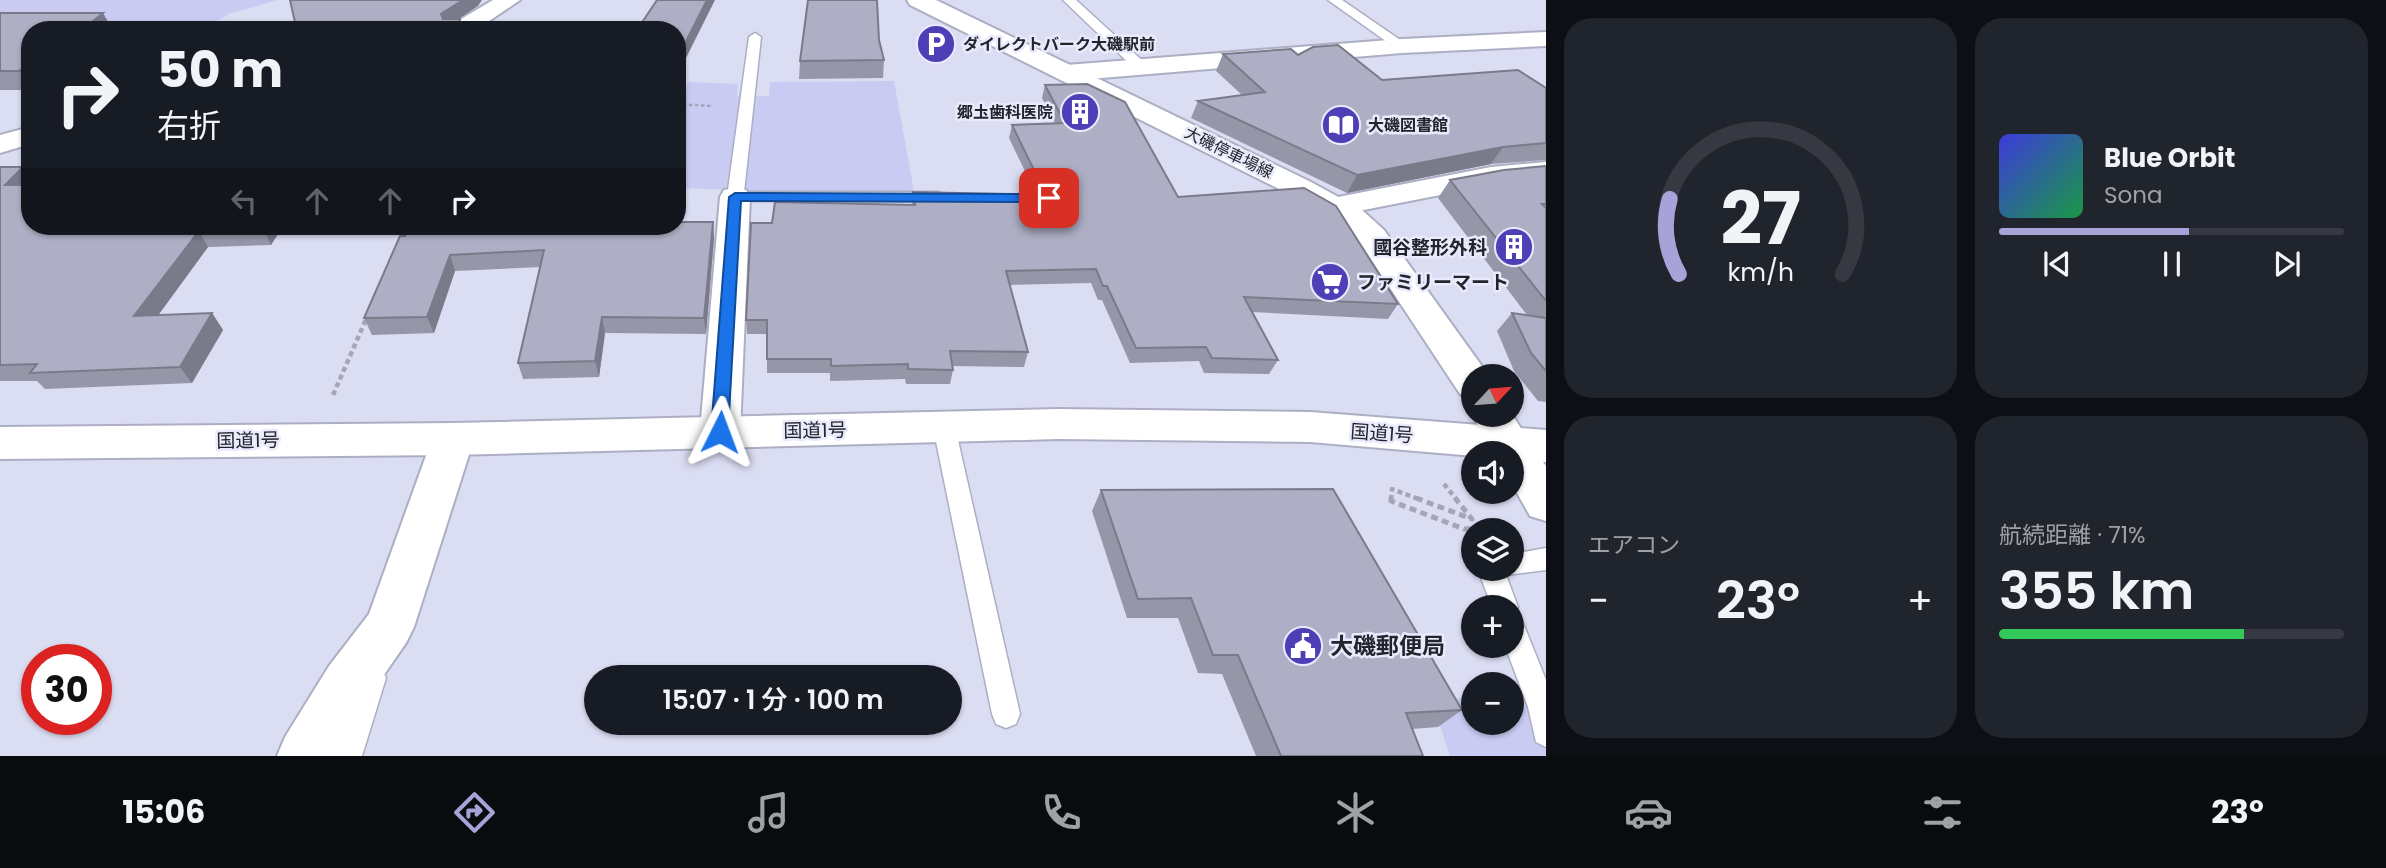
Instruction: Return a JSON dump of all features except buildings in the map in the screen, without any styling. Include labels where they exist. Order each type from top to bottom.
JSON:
[{"type":"main road","points":[[474,21],[509,0]]},
{"type":"main road","name":"大磯停車場線","points":[[918,0],[1066,73],[1287,191],[1332,206],[1351,217],[1373,237],[1461,365]]},
{"type":"main road","points":[[1066,73],[1402,46],[1546,39]]},
{"type":"main road","points":[[0,144],[21,138]]},
{"type":"main road","points":[[1332,206],[1491,176],[1546,171]]},
{"type":"main road","points":[[720,432],[735,197]]},
{"type":"main road","name":"国道1号","points":[[0,443],[453,439],[1059,424],[1310,427],[1516,434]]},
{"type":"main road","points":[[1516,434],[1546,503]]},
{"type":"main road","points":[[304,756],[347,684],[389,627],[453,439]]},
{"type":"lane","points":[[1069,0],[1141,67]]},
{"type":"lane","points":[[1334,0],[1402,46]]},
{"type":"lane","points":[[755,37],[735,197],[953,198]]},
{"type":"lane","points":[[944,427],[1006,714]]},
{"type":"lane","points":[[1524,563],[1546,559]]},
{"type":"lane","points":[[347,756],[389,627]]},
{"type":"lane","points":[[1524,658],[1542,707],[1546,732]]},
{"type":"path","points":[[396,250],[402,235]]},
{"type":"path","points":[[330,403],[369,312]]},
{"type":"path","points":[[1439,477],[1471,518]]},
{"type":"path","points":[[1461,528],[1391,501],[1392,489],[1470,518]]},
{"type":"shaded area","points":[[0,0],[278,0],[228,14],[218,21],[21,21],[21,27],[0,27]]},
{"type":"shaded area","points":[[894,81],[915,197],[735,197],[736,190],[686,188],[688,82],[738,84],[737,96],[769,96],[770,82]]},
{"type":"shaded area","points":[[1430,695],[1461,699],[1461,735],[1524,735],[1524,705],[1542,707],[1546,756],[1450,756]]},
{"type":"place","name":"ダイレクトバーク大磯駅前","points":[[936,44]]},
{"type":"place","name":"郷圡歯科医院","points":[[1080,112]]},
{"type":"place","name":"大磯図書館","points":[[1341,125]]},
{"type":"place","name":"國谷整形外科","points":[[1514,247]]},
{"type":"place","name":"ファミリーマート","points":[[1330,282]]},
{"type":"place","name":"大磯郵便局","points":[[1303,646]]},
{"type":"route","points":[[720,432],[735,197],[1049,198]]}]
